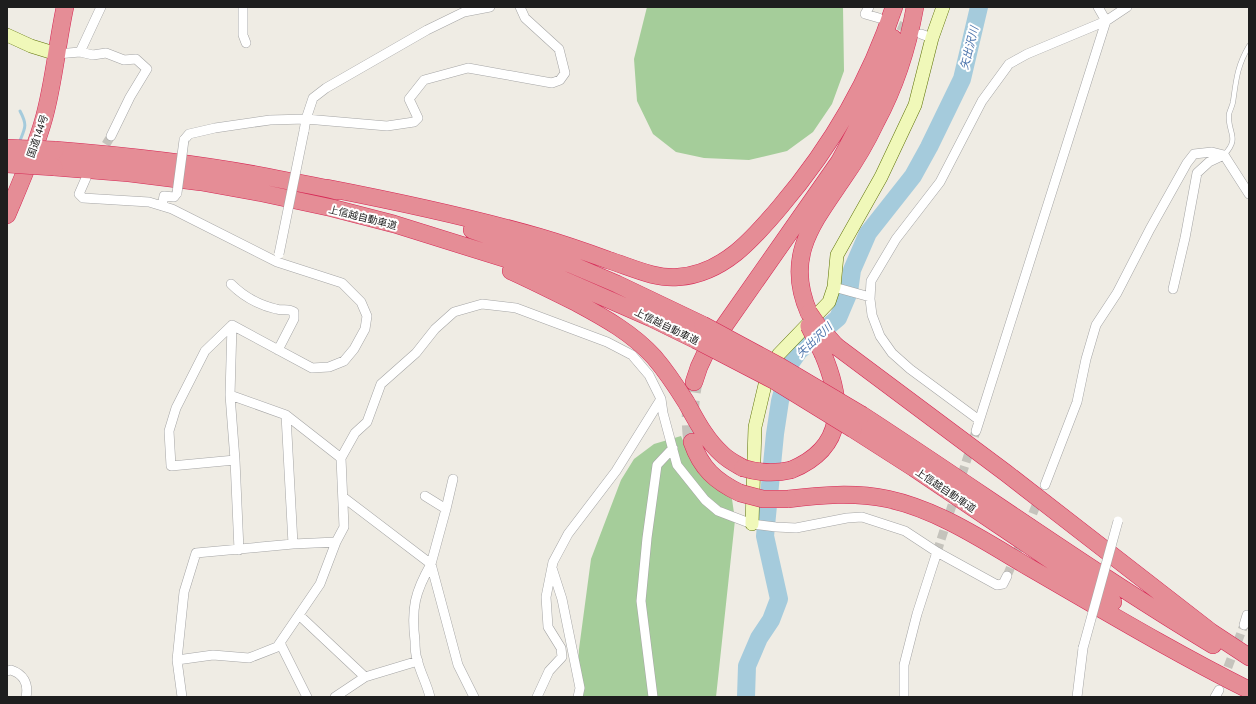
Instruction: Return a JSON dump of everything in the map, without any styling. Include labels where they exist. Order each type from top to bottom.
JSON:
[{"type":"highway","name":"国道144号","points":[[7,215],[44,119],[65,7]]},
{"type":"highway","name":"国道144号","points":[[57,54],[72,7]]},
{"type":"highway","points":[[328,188],[389,200],[500,226],[574,248],[643,272],[661,276],[678,277],[709,270],[723,263],[754,236],[796,189],[815,163],[852,105],[881,44],[894,7]]},
{"type":"highway","points":[[694,382],[706,352],[834,168],[854,135],[868,109],[879,82],[889,52],[900,7]]},
{"type":"highway","points":[[915,7],[899,67],[877,121],[845,176],[811,228],[804,243],[797,275],[800,304],[829,350],[1006,473],[1211,632],[1249,657]]},
{"type":"highway","name":"上信越自動車道","points":[[7,148],[129,156],[196,164],[328,188],[458,225],[528,248],[617,284],[700,332],[775,381],[857,422],[961,480],[1172,620],[1249,667]]},
{"type":"highway","name":"上信越自動車道","points":[[7,164],[129,172],[201,182],[332,208],[394,224],[516,262],[700,332]]},
{"type":"highway","points":[[262,193],[434,242],[492,263],[542,286],[609,321],[626,332],[653,356],[675,384],[712,444],[722,454],[743,468],[765,473],[780,473],[802,465],[815,456],[825,446],[832,434],[836,421],[835,391],[829,350]]},
{"type":"highway","name":"上信越自動車道","points":[[857,422],[914,468],[1103,596],[1249,687]]},
{"type":"highway","points":[[692,442],[697,456],[706,469],[716,479],[740,493],[763,499],[788,499],[840,494],[865,495],[907,504],[926,511],[976,537],[1224,678],[1249,690]]},
{"type":"street","points":[[80,52],[101,7]]},
{"type":"street","points":[[242,7],[243,35],[246,43]]},
{"type":"street","points":[[278,258],[306,118],[313,98],[326,88],[427,30],[464,12],[490,7]]},
{"type":"street","points":[[162,206],[164,196],[174,197],[177,193],[184,140],[189,134],[215,128],[270,120],[306,118],[388,126],[414,122],[418,118],[409,99],[424,80],[468,68],[552,83],[560,80],[565,73],[559,49],[525,18],[520,7]]},
{"type":"street","points":[[869,7],[865,14],[880,18]]},
{"type":"street","points":[[756,525],[755,427],[768,372],[779,354],[828,302],[837,288],[837,255],[881,178],[915,105],[926,36],[943,7]]},
{"type":"street","points":[[976,432],[1106,21],[1098,7]]},
{"type":"street","points":[[979,420],[910,369],[892,353],[880,336],[872,315],[867,296],[871,281],[896,239],[940,182],[982,101],[1009,64],[1027,54],[1106,21],[1127,7]]},
{"type":"street","points":[[7,35],[31,46],[57,54],[80,52],[93,56],[106,53],[124,60],[136,59],[147,69],[130,97],[111,136]]},
{"type":"street","points":[[1045,485],[1078,402],[1086,359],[1096,325],[1117,293],[1150,229],[1187,163],[1194,154],[1212,152],[1224,154],[1249,194]]},
{"type":"street","points":[[1173,289],[1185,238],[1196,173],[1209,162],[1224,154]]},
{"type":"street","points":[[86,178],[79,194],[83,198],[149,202],[172,209],[278,258],[342,283],[361,302],[366,316],[365,329],[354,349],[344,361],[329,367],[312,368],[232,325]]},
{"type":"street","points":[[231,284],[239,292],[264,305],[278,310],[289,309],[294,312],[294,319],[278,350]]},
{"type":"street","points":[[837,288],[867,296]]},
{"type":"street","points":[[177,660],[213,655],[249,658],[277,647],[320,584],[336,542],[344,526],[341,458],[355,433],[367,422],[380,384],[416,352],[434,329],[454,312],[482,304],[516,308],[607,342],[632,355],[649,375],[661,399],[663,413],[677,465],[705,500],[718,511],[756,525],[796,528],[847,518],[862,517],[905,531],[937,552],[997,585],[1003,584],[1007,576]]},
{"type":"street","points":[[232,325],[230,395],[235,460],[239,550]]},
{"type":"street","points":[[232,325],[205,351],[176,408],[169,431],[171,466],[235,460]]},
{"type":"street","points":[[230,395],[286,415],[341,458]]},
{"type":"street","points":[[537,697],[549,671],[562,656],[561,648],[548,627],[546,597],[553,562],[568,534],[616,471],[661,399]]},
{"type":"street","points":[[286,415],[293,544]]},
{"type":"street","points":[[653,697],[641,601],[647,538],[657,465],[673,448]]},
{"type":"street","points":[[430,697],[418,661],[412,621],[416,596],[422,580],[431,564],[453,479]]},
{"type":"street","points":[[425,496],[446,509]]},
{"type":"street","points":[[343,497],[431,564],[458,665],[474,697]]},
{"type":"street","points":[[1077,697],[1082,648],[1118,521]]},
{"type":"street","points":[[182,697],[177,660],[184,592],[196,553],[293,544],[336,542]]},
{"type":"street","points":[[904,697],[904,665],[917,614],[937,552]]},
{"type":"street","points":[[552,568],[562,599],[580,688],[578,697]]},
{"type":"street","points":[[299,615],[365,677]]},
{"type":"street","points":[[1244,625],[1247,616],[1249,616]]},
{"type":"street","points":[[280,643],[307,697]]},
{"type":"street","points":[[335,697],[365,677],[418,661]]},
{"type":"street","points":[[7,671],[11,670],[19,673],[25,681],[27,691],[26,697]]},
{"type":"lane","points":[[1224,154],[1231,147],[1233,142],[1229,115],[1236,73],[1249,46]]},
{"type":"green space","points":[[647,7],[843,7],[844,71],[832,104],[813,132],[787,151],[749,160],[704,158],[676,152],[653,134],[637,101],[634,59]]},
{"type":"green space","points":[[681,436],[692,461],[711,484],[732,499],[735,520],[716,697],[576,697],[579,649],[591,559],[621,480],[634,459],[654,444]]},
{"type":"waterway","name":"矢出沢川","points":[[746,697],[747,666],[759,638],[771,620],[779,599],[765,536],[775,434],[780,401],[790,364],[799,351],[838,318],[849,292],[852,270],[868,233],[913,176],[929,147],[962,79],[979,7]]},
{"type":"waterway","points":[[19,143],[25,127],[20,111]]},
{"type":"tunnel","points":[[886,20],[913,31]]},
{"type":"tunnel","points":[[99,156],[111,136]]},
{"type":"tunnel","points":[[692,442],[690,412],[694,382]]},
{"type":"tunnel","points":[[937,552],[976,431]]},
{"type":"tunnel","points":[[1007,576],[1040,496]]},
{"type":"tunnel","points":[[1223,680],[1244,625]]}]
